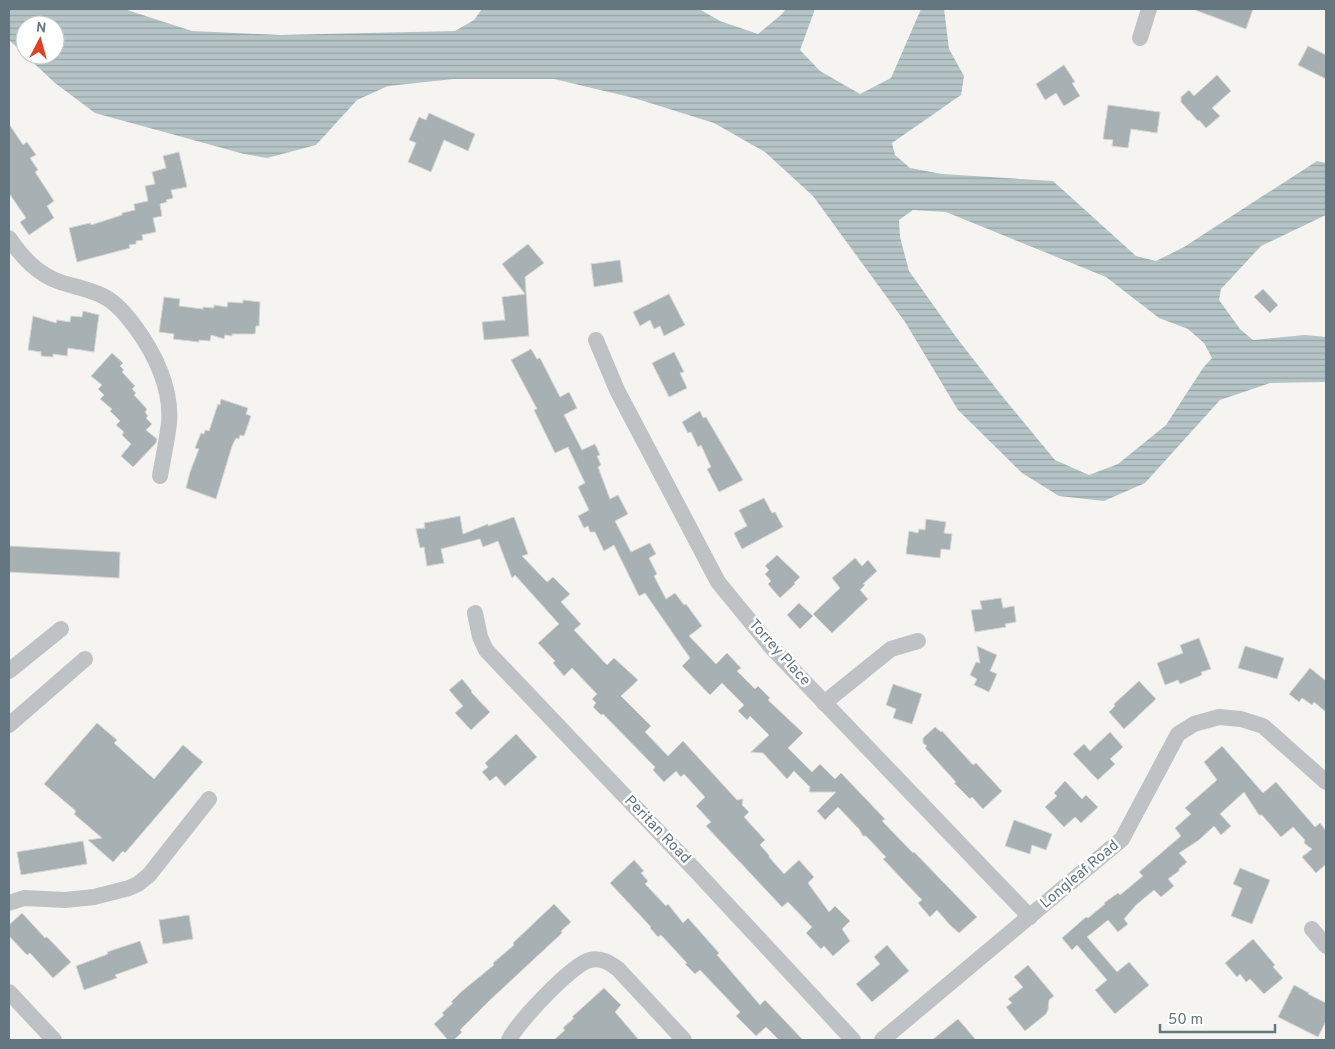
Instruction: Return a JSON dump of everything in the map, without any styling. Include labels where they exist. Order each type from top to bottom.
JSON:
[{"type":"street","points":[[1140,38],[1150,9]]},
{"type":"street","points":[[9,238],[23,258],[40,271],[59,281],[84,288],[111,300],[130,320],[146,342],[156,360],[164,383],[168,407],[169,422],[160,476]]},
{"type":"street","name":"Torrey Place","points":[[596,340],[617,390],[718,582],[772,648],[1030,917]]},
{"type":"street","name":"Peritan Road","points":[[475,613],[480,637],[486,650],[853,1040]]},
{"type":"street","points":[[9,671],[61,629]]},
{"type":"street","points":[[824,703],[891,649],[918,640]]},
{"type":"street","points":[[9,725],[85,659]]},
{"type":"street","name":"Longleaf Road","points":[[882,1040],[1122,839],[1178,734],[1194,724],[1219,717],[1241,719],[1263,726],[1326,782]]},
{"type":"street","points":[[9,904],[24,898],[65,900],[94,897],[138,884],[148,875],[209,799]]},
{"type":"street","points":[[1312,929],[1326,946]]},
{"type":"street","points":[[509,1040],[522,1021],[581,964],[590,960],[600,960],[610,962],[618,969],[684,1040]]},
{"type":"street","points":[[9,992],[54,1040]]},
{"type":"shaded area","points":[[9,9],[124,9],[192,31],[280,35],[455,31],[474,20],[482,9],[699,9],[720,21],[758,34],[786,9],[815,9],[800,50],[820,71],[860,94],[891,78],[921,9],[944,9],[949,49],[964,76],[961,95],[892,143],[895,155],[910,168],[942,174],[1053,181],[1136,256],[1156,261],[1184,247],[1317,161],[1326,163],[1326,215],[1261,246],[1221,289],[1219,300],[1240,329],[1253,340],[1305,335],[1326,337],[1326,382],[1270,383],[1220,400],[1145,483],[1104,501],[1059,496],[1022,473],[958,410],[905,322],[813,196],[765,152],[714,123],[634,98],[554,79],[454,79],[388,86],[357,100],[316,145],[267,158],[244,154],[95,113],[55,83],[36,65],[65,65],[65,15],[15,15],[15,46],[9,40]],"holes":[[[913,210],[946,212],[1106,277],[1159,318],[1188,329],[1204,343],[1212,358],[1203,368],[1166,425],[1118,464],[1089,475],[1055,460],[956,337],[909,271],[900,237],[899,220]]]},
{"type":"building","points":[[1195,9],[1253,9],[1246,29]]},
{"type":"building","points":[[1308,46],[1326,55],[1326,79],[1298,65]]},
{"type":"building","points":[[1064,65],[1075,82],[1072,83],[1080,96],[1064,106],[1056,93],[1045,100],[1036,84]]},
{"type":"building","points":[[1217,75],[1231,91],[1212,108],[1220,116],[1206,128],[1181,102],[1181,97],[1189,90],[1194,96]]},
{"type":"building","points":[[1108,105],[1160,112],[1157,133],[1131,129],[1128,148],[1112,146],[1113,140],[1103,139]]},
{"type":"building","points":[[429,113],[475,134],[468,151],[444,140],[431,172],[408,162],[416,143],[409,140],[419,117],[426,120]]},
{"type":"building","points":[[9,124],[23,145],[27,142],[36,155],[30,158],[38,170],[35,172],[54,201],[47,206],[54,218],[29,235],[20,222],[26,218],[9,193]]},
{"type":"building","points":[[179,152],[187,187],[171,190],[173,198],[160,204],[162,216],[153,218],[156,232],[142,235],[143,240],[129,245],[130,248],[77,262],[69,228],[90,223],[91,225],[135,210],[134,204],[148,201],[145,186],[155,184],[152,172],[166,168],[163,156]]},
{"type":"building","points":[[528,244],[544,263],[525,277],[529,336],[484,340],[482,322],[505,320],[502,297],[525,294],[502,264]]},
{"type":"building","points":[[620,260],[623,282],[594,287],[591,264]]},
{"type":"building","points":[[1263,289],[1278,305],[1270,313],[1254,297]]},
{"type":"building","points":[[669,294],[685,325],[664,336],[660,326],[654,329],[650,320],[640,326],[633,312]]},
{"type":"building","points":[[164,297],[180,299],[179,306],[203,309],[203,307],[214,308],[214,305],[227,307],[228,302],[243,303],[243,300],[260,302],[259,326],[256,326],[255,334],[225,335],[224,339],[211,335],[210,341],[199,340],[199,342],[173,339],[174,334],[159,332]]},
{"type":"building","points":[[83,311],[99,315],[94,352],[68,348],[67,356],[53,354],[53,357],[41,356],[41,352],[28,350],[33,316],[56,323],[57,320],[70,322],[71,316],[82,317]]},
{"type":"building","points":[[531,349],[537,359],[540,358],[560,397],[569,392],[577,408],[564,415],[582,450],[595,444],[600,455],[597,456],[601,465],[598,467],[610,499],[618,495],[628,514],[615,521],[631,552],[650,543],[656,554],[649,558],[657,574],[654,576],[666,599],[675,593],[684,605],[686,604],[702,626],[689,636],[716,664],[727,653],[741,668],[737,671],[755,689],[758,686],[770,698],[768,700],[803,733],[788,748],[812,772],[820,764],[835,779],[841,773],[885,819],[882,821],[977,917],[959,933],[937,910],[930,917],[918,903],[922,900],[883,859],[886,857],[866,836],[863,836],[859,829],[838,807],[825,820],[817,811],[836,792],[809,792],[810,787],[794,771],[787,779],[763,753],[751,752],[769,735],[750,716],[747,720],[738,711],[744,705],[722,683],[710,695],[682,666],[690,658],[645,593],[639,596],[614,545],[604,551],[595,532],[590,532],[588,526],[584,528],[578,516],[589,510],[578,487],[585,483],[568,447],[555,453],[534,410],[537,409],[511,360]]},
{"type":"building","points":[[674,352],[684,372],[680,373],[687,388],[669,397],[652,363]]},
{"type":"building","points":[[112,353],[123,363],[120,366],[124,370],[122,372],[135,386],[132,389],[136,393],[134,395],[147,409],[145,412],[148,416],[146,418],[152,424],[146,430],[157,439],[156,443],[133,467],[121,456],[131,444],[122,435],[124,432],[116,425],[120,421],[110,411],[112,409],[100,399],[104,395],[98,389],[102,385],[91,376]]},
{"type":"building","points":[[221,399],[248,408],[246,414],[251,416],[244,436],[240,435],[239,439],[236,438],[232,446],[216,499],[186,488],[199,449],[195,448],[201,433],[204,434],[205,430],[209,431]]},
{"type":"building","points":[[700,411],[703,418],[706,417],[743,480],[719,492],[707,469],[711,467],[701,445],[698,447],[691,432],[688,433],[682,422]]},
{"type":"building","points":[[764,498],[772,513],[775,512],[783,527],[742,549],[734,533],[747,526],[739,510]]},
{"type":"building","points":[[460,516],[463,534],[488,524],[488,526],[514,517],[528,554],[522,556],[547,582],[553,577],[570,594],[561,602],[581,624],[574,630],[607,665],[614,658],[638,680],[621,696],[651,726],[645,732],[668,756],[683,741],[737,800],[743,799],[742,805],[749,812],[744,817],[765,840],[760,845],[784,874],[799,860],[814,877],[808,883],[829,912],[835,906],[850,921],[842,929],[850,941],[833,956],[824,946],[821,949],[806,933],[812,927],[788,902],[782,907],[706,826],[711,822],[696,806],[705,797],[684,774],[681,777],[676,771],[664,782],[653,770],[655,767],[603,714],[601,715],[593,707],[596,703],[592,699],[597,694],[572,668],[564,676],[553,663],[555,661],[538,643],[559,624],[515,575],[512,578],[498,541],[483,547],[480,539],[441,549],[444,563],[427,566],[424,547],[420,548],[416,529],[425,528],[424,523]]},
{"type":"building","points":[[926,519],[946,522],[944,533],[952,534],[950,550],[941,549],[940,558],[906,554],[909,531],[918,533],[919,529],[925,530]]},
{"type":"building","points":[[9,546],[120,552],[119,578],[9,572]]},
{"type":"building","points":[[777,555],[800,577],[780,598],[768,584],[771,581],[765,574],[769,570],[765,566]]},
{"type":"building","points":[[855,558],[862,566],[868,560],[877,571],[863,584],[865,585],[860,590],[868,599],[832,633],[813,614],[840,588],[832,578]]},
{"type":"building","points":[[1001,598],[1003,608],[1014,606],[1016,622],[1005,624],[1006,627],[975,632],[971,610],[982,609],[980,601]]},
{"type":"building","points":[[799,603],[813,616],[800,629],[787,615]]},
{"type":"building","points":[[1199,638],[1211,669],[1201,672],[1202,675],[1180,684],[1178,680],[1165,685],[1157,663],[1183,653],[1180,645]]},
{"type":"building","points":[[977,646],[997,655],[990,671],[997,674],[989,692],[974,685],[977,679],[970,675],[976,662],[980,663]]},
{"type":"building","points":[[1245,646],[1284,658],[1277,679],[1238,668]]},
{"type":"building","points":[[1310,668],[1326,681],[1326,712],[1314,702],[1312,705],[1302,698],[1299,702],[1289,694]]},
{"type":"building","points":[[462,679],[471,692],[490,712],[471,730],[455,713],[463,706],[449,690]]},
{"type":"building","points":[[1139,681],[1156,699],[1124,729],[1109,712],[1115,706],[1114,704]]},
{"type":"building","points":[[893,684],[922,694],[912,724],[893,718],[896,709],[886,705]]},
{"type":"building","points":[[97,723],[117,740],[114,743],[154,779],[183,745],[203,762],[125,853],[123,851],[113,862],[88,840],[102,838],[74,814],[76,811],[44,784]]},
{"type":"building","points":[[935,727],[942,731],[973,765],[976,763],[1002,791],[983,809],[972,797],[970,799],[954,783],[956,782],[925,748],[927,746],[923,743],[923,738]]},
{"type":"building","points":[[1110,732],[1123,747],[1110,759],[1115,764],[1098,780],[1073,754],[1084,744],[1090,751]]},
{"type":"building","points":[[516,734],[537,757],[505,786],[496,776],[490,781],[482,772],[488,767],[485,763]]},
{"type":"building","points":[[1222,746],[1263,793],[1276,782],[1315,827],[1320,823],[1326,831],[1326,864],[1316,873],[1302,857],[1312,849],[1304,843],[1305,840],[1293,827],[1281,837],[1262,815],[1259,815],[1244,792],[1220,814],[1231,826],[1221,835],[1214,826],[1199,840],[1179,853],[1187,862],[1168,879],[1174,886],[1161,897],[1154,890],[1136,905],[1124,919],[1128,924],[1118,932],[1108,920],[1087,937],[1117,972],[1129,962],[1149,985],[1115,1014],[1095,990],[1107,980],[1077,945],[1072,950],[1062,938],[1104,903],[1118,893],[1120,895],[1143,876],[1139,872],[1181,836],[1175,828],[1191,814],[1185,808],[1217,780],[1204,762]]},
{"type":"building","points":[[1065,781],[1082,799],[1086,795],[1098,807],[1081,823],[1075,817],[1064,827],[1045,807],[1057,796],[1054,793]]},
{"type":"building","points":[[1014,820],[1052,834],[1046,850],[1032,845],[1030,854],[1005,846]]},
{"type":"building","points":[[83,841],[87,864],[21,875],[17,852]]},
{"type":"building","points":[[634,860],[644,871],[641,873],[648,881],[645,884],[666,906],[668,904],[683,923],[688,918],[719,953],[717,955],[760,1005],[765,1000],[803,1040],[779,1040],[766,1027],[756,1036],[736,1016],[740,1012],[700,970],[695,974],[661,935],[658,937],[610,883]]},
{"type":"building","points":[[1240,868],[1270,880],[1252,924],[1231,916],[1242,888],[1233,884]]},
{"type":"building","points":[[554,904],[571,922],[561,931],[562,933],[460,1030],[462,1032],[454,1040],[448,1040],[434,1024],[444,1015],[442,1013],[461,992],[494,965],[493,963],[514,945],[513,943]]},
{"type":"building","points":[[22,913],[71,962],[53,978],[30,953],[27,955],[9,936],[9,925]]},
{"type":"building","points":[[189,915],[193,939],[163,944],[159,920]]},
{"type":"building","points":[[1253,939],[1275,965],[1273,967],[1283,978],[1264,994],[1250,979],[1246,982],[1240,974],[1237,977],[1225,963]]},
{"type":"building","points":[[140,941],[148,963],[115,975],[117,978],[84,990],[76,966],[108,954],[107,952]]},
{"type":"building","points":[[887,945],[909,971],[872,1002],[856,984],[880,964],[874,957]]},
{"type":"building","points":[[1028,965],[1054,996],[1049,1000],[1046,1014],[1025,1031],[1006,1007],[1012,1003],[1008,999],[1023,987],[1014,977]]},
{"type":"building","points":[[1294,985],[1326,1003],[1326,1021],[1318,1037],[1278,1017]]},
{"type":"building","points":[[604,988],[621,1005],[615,1012],[639,1040],[554,1040],[565,1030],[563,1028],[574,1018],[572,1017]]},
{"type":"building","points":[[958,1019],[976,1040],[932,1040]]}]
